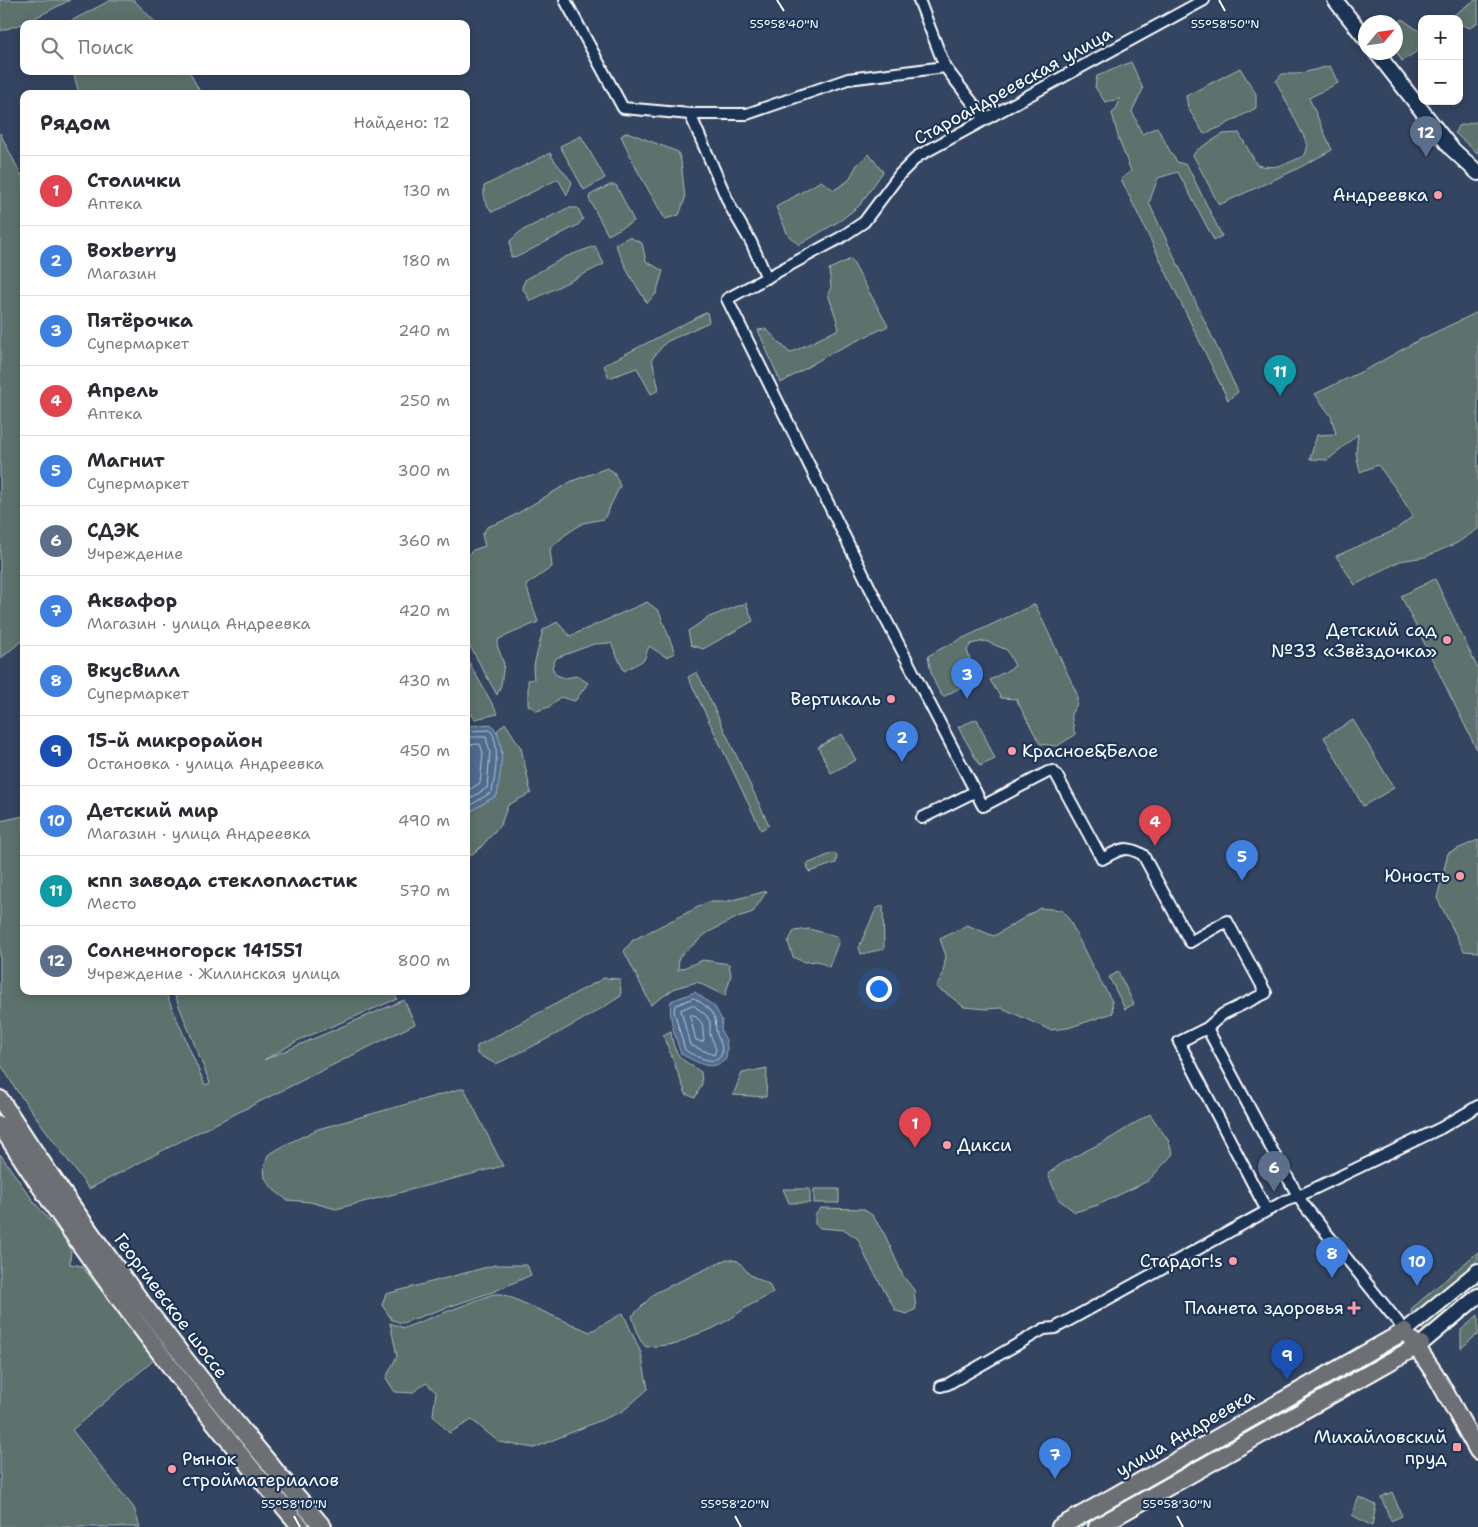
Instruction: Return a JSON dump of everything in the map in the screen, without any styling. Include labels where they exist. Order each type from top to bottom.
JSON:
[{"type":"main road","points":[[1335,0],[1358,29]]},
{"type":"main road","points":[[1382,60],[1451,148],[1478,173]]},
{"type":"main road","name":"Георгиевское шоссе","points":[[0,1099],[126,1282],[256,1449],[323,1527]]},
{"type":"main road","name":"Георгиевское шоссе","points":[[0,1125],[40,1187],[138,1324],[245,1461],[301,1527]]},
{"type":"main road","name":"улица Андреевка","points":[[1060,1527],[1405,1331],[1478,1271]]},
{"type":"main road","name":"улица Андреевка","points":[[1097,1527],[1419,1345],[1478,1296]]},
{"type":"main road","points":[[1405,1331],[1442,1370],[1478,1434]]},
{"type":"main road","points":[[1419,1345],[1478,1451]]},
{"type":"street","points":[[565,0],[623,108],[690,114],[747,114],[848,79],[945,67]]},
{"type":"street","points":[[919,0],[945,67],[985,119]]},
{"type":"street","name":"Староандреевская улица","points":[[974,792],[883,614],[727,299],[840,238],[864,222],[900,174],[918,156],[1204,0]]},
{"type":"street","points":[[690,114],[730,206],[752,242],[767,278]]},
{"type":"street","points":[[922,818],[974,792],[983,806],[1053,771],[1102,859],[1122,848],[1134,850],[1143,855],[1190,942],[1226,921],[1266,993],[1223,1014],[1207,1028],[1178,1042],[1267,1211]]},
{"type":"street","points":[[1207,1028],[1299,1196],[1405,1331]]},
{"type":"street","points":[[941,1386],[948,1384],[1044,1329],[1054,1328],[1285,1201],[1441,1128],[1478,1106]]},
{"type":"green space","points":[[0,0],[70,0],[31,20],[20,20],[20,25],[0,31]]},
{"type":"green space","points":[[111,0],[134,0],[153,20],[73,20]]},
{"type":"green space","points":[[1475,0],[1478,0],[1478,22],[1470,28],[1463,25],[1463,15],[1454,15]]},
{"type":"green space","points":[[1403,20],[1418,30],[1418,51],[1402,61]]},
{"type":"green space","points":[[1131,62],[1143,89],[1132,111],[1142,134],[1157,127],[1177,162],[1187,165],[1222,236],[1214,240],[1178,172],[1158,178],[1149,203],[1238,392],[1228,400],[1121,179],[1131,171],[1119,140],[1112,113],[1116,110],[1120,99],[1105,102],[1095,87],[1097,76]]},
{"type":"green space","points":[[1330,66],[1338,83],[1309,98],[1332,150],[1295,170],[1219,205],[1193,155],[1197,150],[1223,134],[1239,133],[1257,165],[1276,166],[1305,155],[1308,145],[1276,81],[1282,74],[1298,74]]},
{"type":"green space","points":[[1240,68],[1256,94],[1256,108],[1204,134],[1188,108],[1186,96]]},
{"type":"green space","points":[[74,75],[191,75],[199,90],[78,90]]},
{"type":"green space","points":[[1478,120],[1477,153],[1455,133],[1458,126]]},
{"type":"green space","points":[[627,132],[678,152],[681,161],[685,199],[679,215],[665,219],[637,170],[621,136]]},
{"type":"green space","points":[[0,133],[20,173],[20,642],[0,659]]},
{"type":"green space","points":[[581,136],[605,178],[584,190],[560,146]]},
{"type":"green space","points":[[550,153],[572,182],[567,195],[558,179],[492,212],[484,200],[484,186]]},
{"type":"green space","points":[[869,154],[883,172],[859,206],[841,220],[799,245],[788,235],[776,207],[821,181],[834,190],[848,181],[857,165]]},
{"type":"green space","points":[[610,185],[616,185],[634,221],[608,235],[589,199],[590,195]]},
{"type":"green space","points":[[568,208],[578,208],[583,219],[578,225],[519,256],[511,257],[510,241],[521,231]]},
{"type":"green space","points":[[629,237],[642,243],[646,261],[663,271],[656,294],[647,303],[629,274],[615,244]]},
{"type":"green space","points":[[595,246],[604,264],[530,301],[522,287],[525,280],[565,257]]},
{"type":"green space","points":[[851,259],[888,326],[831,353],[781,383],[758,330],[766,329],[790,353],[839,329],[828,294],[831,287],[829,269]]},
{"type":"green space","points":[[707,312],[709,322],[666,342],[652,359],[659,390],[651,394],[637,368],[609,378],[604,365]]},
{"type":"green space","points":[[1478,312],[1478,529],[1457,543],[1425,557],[1400,561],[1355,585],[1336,556],[1395,530],[1413,516],[1378,465],[1360,472],[1356,453],[1358,434],[1328,460],[1310,459],[1317,435],[1336,434],[1331,416],[1315,394],[1371,367],[1419,340]]},
{"type":"green space","points":[[607,468],[614,472],[620,486],[604,519],[583,523],[565,535],[550,549],[552,567],[526,585],[538,622],[499,639],[497,645],[504,664],[501,685],[497,695],[470,646],[470,553],[485,546],[482,535],[487,527],[508,519],[572,481]]},
{"type":"green space","points":[[1435,579],[1478,669],[1478,752],[1401,596]]},
{"type":"green space","points":[[647,602],[659,611],[675,653],[666,657],[649,646],[644,660],[624,671],[611,643],[594,644],[556,658],[552,667],[556,675],[565,678],[577,676],[588,683],[575,701],[560,697],[549,707],[537,711],[528,705],[528,680],[534,679],[533,669],[543,630],[557,622],[570,636]]},
{"type":"green space","points":[[746,603],[753,621],[703,649],[691,645],[688,631],[709,617]]},
{"type":"green space","points":[[1035,604],[1077,694],[1077,704],[1071,714],[1075,735],[1057,746],[1040,744],[1016,699],[1001,698],[990,680],[1015,666],[1007,650],[985,641],[971,644],[967,650],[976,679],[943,697],[935,683],[928,656]]},
{"type":"green space","points":[[470,664],[498,714],[475,719],[470,712]]},
{"type":"green space","points":[[697,672],[769,825],[761,830],[688,677]]},
{"type":"green space","points":[[977,719],[995,759],[980,766],[958,727]]},
{"type":"green space","points":[[1353,720],[1394,788],[1363,806],[1324,737]]},
{"type":"green space","points":[[505,723],[521,748],[531,793],[508,805],[501,824],[481,847],[470,856],[470,812],[497,795],[502,751],[497,731]]},
{"type":"green space","points":[[842,734],[856,760],[831,773],[818,747]]},
{"type":"green space","points":[[20,817],[20,995],[167,995],[205,1085],[210,1083],[175,995],[396,995],[397,999],[299,1040],[264,1060],[404,1000],[415,1024],[89,1189],[17,1091],[0,1063],[0,821]]},
{"type":"green space","name":"Юность","points":[[1478,840],[1478,952],[1464,951],[1437,898],[1448,853]]},
{"type":"green space","points":[[833,853],[837,856],[836,863],[809,872],[807,864]]},
{"type":"green space","points":[[767,891],[753,912],[738,917],[707,933],[679,957],[678,970],[703,960],[729,964],[731,975],[725,996],[697,982],[675,988],[651,1005],[624,951],[633,940],[708,902],[725,902]]},
{"type":"green space","points":[[883,905],[884,949],[861,954],[859,947],[876,909]]},
{"type":"green space","points":[[1040,908],[1062,910],[1070,921],[1112,1001],[1113,1013],[1068,1028],[1050,1030],[1002,1008],[964,1007],[936,987],[942,977],[946,956],[940,939],[967,925],[994,936]]},
{"type":"green space","points":[[809,929],[836,936],[839,941],[829,967],[818,961],[804,962],[793,957],[788,942],[794,931]]},
{"type":"green space","points":[[1118,972],[1134,1004],[1125,1009],[1109,977]]},
{"type":"green space","points":[[604,978],[620,979],[621,996],[591,1015],[496,1064],[477,1054],[477,1046]]},
{"type":"green space","points":[[671,1031],[674,1047],[677,1052],[684,1060],[701,1072],[702,1084],[695,1098],[686,1094],[663,1035]]},
{"type":"green space","points":[[767,1068],[766,1097],[733,1095],[742,1073]]},
{"type":"green space","points":[[464,1088],[503,1166],[336,1209],[310,1202],[287,1200],[274,1190],[265,1178],[264,1168],[268,1155],[318,1129]]},
{"type":"green space","points":[[1150,1114],[1168,1140],[1173,1154],[1148,1181],[1098,1205],[1075,1212],[1058,1199],[1048,1174],[1062,1163],[1111,1138]]},
{"type":"green space","points":[[0,1154],[34,1202],[71,1249],[70,1264],[82,1266],[154,1360],[72,1430],[134,1508],[140,1527],[0,1527]]},
{"type":"green space","points":[[783,1189],[810,1189],[810,1203],[789,1203]]},
{"type":"green space","points":[[814,1189],[839,1189],[839,1203],[814,1203]]},
{"type":"green space","points":[[821,1208],[863,1209],[872,1215],[885,1235],[903,1276],[914,1290],[916,1309],[907,1314],[896,1311],[867,1260],[858,1239],[845,1230],[820,1228],[815,1224],[815,1215]]},
{"type":"green space","points":[[1478,1252],[1478,1260],[1414,1313],[1411,1313],[1412,1308]]},
{"type":"green space","points":[[727,1259],[738,1261],[750,1275],[769,1284],[773,1293],[712,1329],[677,1344],[646,1347],[640,1340],[632,1316],[655,1293]]},
{"type":"green space","points":[[495,1265],[527,1265],[531,1275],[495,1291],[402,1323],[392,1320],[382,1305],[386,1294]]},
{"type":"green space","points":[[1478,1279],[1478,1287],[1426,1332],[1422,1328]]},
{"type":"green space","points":[[493,1294],[503,1294],[590,1332],[623,1313],[641,1353],[648,1389],[623,1411],[534,1448],[499,1442],[472,1420],[449,1433],[433,1415],[436,1392],[426,1383],[412,1393],[395,1392],[386,1378],[397,1356],[390,1323],[404,1328]]},
{"type":"green space","points":[[1478,1315],[1478,1334],[1461,1348],[1461,1330]]},
{"type":"green space","points":[[1398,1343],[1401,1348],[1082,1527],[1072,1527]]},
{"type":"green space","points":[[1392,1492],[1402,1516],[1391,1521],[1381,1497]]},
{"type":"green space","points":[[1359,1497],[1376,1505],[1372,1526],[1352,1515]]},
{"type":"water","points":[[491,724],[500,740],[502,758],[497,795],[470,812],[470,726]]},
{"type":"water","points":[[695,992],[715,1007],[722,1020],[721,1031],[726,1040],[726,1059],[715,1065],[704,1065],[681,1054],[673,1028],[670,1008],[671,1001]]},
{"type":"place","name":"Солнечногорск 141551","points":[[1426,157]]},
{"type":"place","name":"Андреевка","points":[[1438,195]]},
{"type":"place","name":"кпп завода стеклопластик","points":[[1280,396]]},
{"type":"place","name":"Детский сад №33 «Звёздочка»","points":[[1447,640]]},
{"type":"place","name":"Вертикаль","points":[[891,699]]},
{"type":"place","name":"Пятёрочка","points":[[967,699]]},
{"type":"place","name":"Красное&Белое","points":[[1012,751]]},
{"type":"place","name":"Boxberry","points":[[902,762]]},
{"type":"place","name":"Апрель","points":[[1155,846]]},
{"type":"place","name":"Юность","points":[[1460,876]]},
{"type":"place","name":"Магнит","points":[[1242,881]]},
{"type":"place","name":"Дикси","points":[[947,1145]]},
{"type":"place","name":"Столички","points":[[915,1148]]},
{"type":"place","name":"СДЭК","points":[[1274,1192]]},
{"type":"place","name":"Стардог!s","points":[[1233,1261]]},
{"type":"place","name":"ВкусВилл","points":[[1332,1278]]},
{"type":"place","name":"Детский мир","points":[[1417,1286]]},
{"type":"place","name":"Планета здоровья","points":[[1354,1308]]},
{"type":"place","name":"15-й микрорайон","points":[[1287,1380]]},
{"type":"place","name":"Михайловский пруд","points":[[1457,1447]]},
{"type":"place","name":"Рынок стройматериалов","points":[[172,1469]]},
{"type":"place","name":"Аквафор","points":[[1055,1479]]}]
